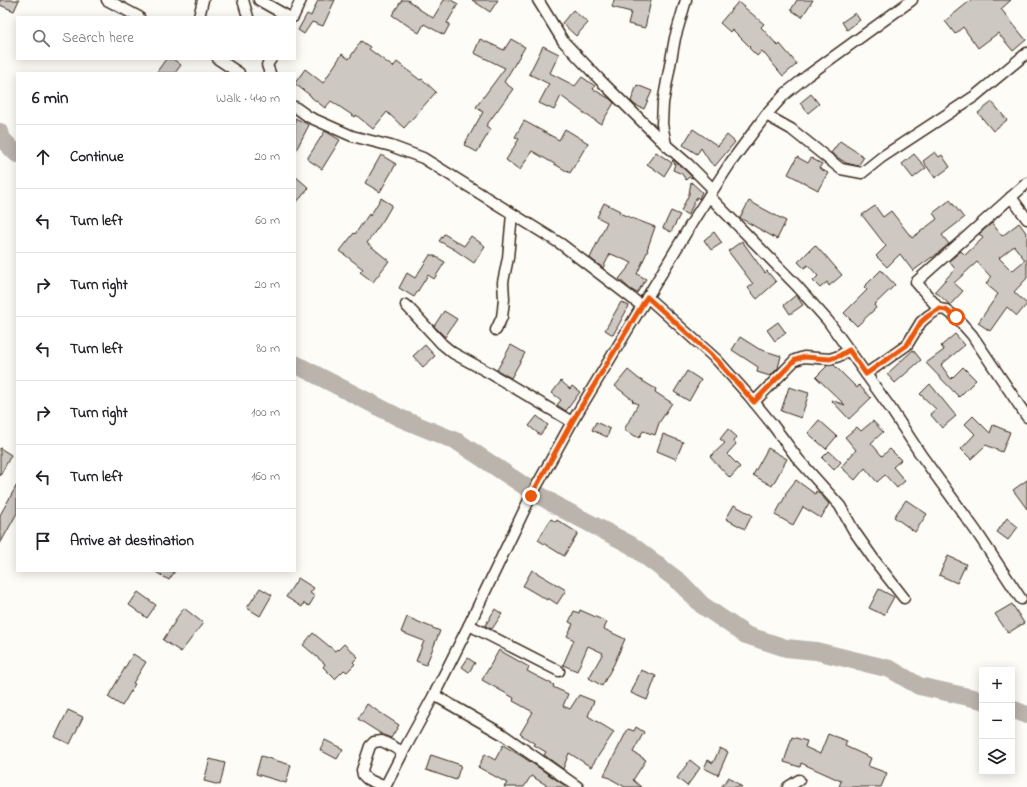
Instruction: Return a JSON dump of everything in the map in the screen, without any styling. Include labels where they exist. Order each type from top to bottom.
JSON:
[{"type":"street","points":[[106,0],[137,16]]},
{"type":"street","points":[[199,16],[203,0]]},
{"type":"street","points":[[243,0],[248,16]]},
{"type":"street","points":[[259,0],[286,16]]},
{"type":"street","points":[[293,16],[301,0]]},
{"type":"street","points":[[538,0],[563,41],[666,145],[689,165],[711,193],[828,321],[976,531],[1021,599]]},
{"type":"street","points":[[666,145],[662,124],[663,103],[675,38],[686,0]]},
{"type":"street","points":[[403,752],[382,741],[374,742],[370,746],[362,770],[363,775],[385,787],[434,695],[531,496],[572,422],[711,193],[766,115],[786,93],[912,0]]},
{"type":"street","points":[[766,115],[791,129],[841,169],[862,173],[882,157],[975,96],[1027,53]]},
{"type":"street","points":[[220,60],[238,72]]},
{"type":"street","points":[[296,108],[309,117],[352,136],[391,146],[423,158],[561,244],[644,302],[717,360],[754,402],[798,459],[840,506],[854,531],[904,598]]},
{"type":"street","points":[[939,309],[916,282],[1027,183]]},
{"type":"street","points":[[1011,197],[1027,219]]},
{"type":"street","points":[[496,330],[502,317],[504,299],[503,282],[508,258],[512,214]]},
{"type":"street","points":[[406,305],[442,344],[453,353],[572,422]]},
{"type":"street","points":[[866,374],[907,345],[921,322],[928,316],[939,309],[946,310],[956,317],[972,334],[1027,418]]},
{"type":"street","points":[[754,402],[795,360],[804,357],[830,359],[849,350]]},
{"type":"street","points":[[469,625],[559,671]]},
{"type":"street","points":[[434,695],[502,734],[578,787]]},
{"type":"street","points":[[788,787],[799,780]]},
{"type":"building","points":[[0,0],[19,0],[14,11],[0,5]]},
{"type":"building","points":[[318,0],[335,0],[323,26],[312,22],[304,34],[298,30],[307,14],[311,16]]},
{"type":"building","points":[[402,0],[408,0],[433,18],[444,0],[451,0],[458,4],[447,23],[450,24],[444,35],[424,24],[419,33],[392,15]]},
{"type":"building","points":[[472,0],[498,0],[490,12]]},
{"type":"building","points":[[614,0],[651,0],[645,28],[628,24],[631,12],[612,7]]},
{"type":"building","points":[[797,0],[813,0],[802,17],[791,10]]},
{"type":"building","points":[[971,0],[1011,0],[1001,9],[1026,40],[1013,51],[998,33],[978,48],[963,27],[955,34],[945,21]]},
{"type":"building","points":[[738,2],[764,24],[761,27],[778,46],[780,44],[797,64],[783,76],[762,51],[757,56],[732,29],[730,32],[720,23]]},
{"type":"building","points":[[573,10],[588,23],[576,36],[562,23]]},
{"type":"building","points":[[855,13],[860,20],[847,30],[842,22]]},
{"type":"building","points":[[480,39],[504,50],[511,39],[525,47],[504,82],[513,89],[486,126],[491,129],[477,152],[464,145],[483,112],[476,107],[505,68],[474,53]]},
{"type":"building","points":[[361,41],[393,67],[397,62],[420,80],[422,79],[436,92],[404,128],[387,112],[373,129],[356,115],[355,117],[331,101],[325,108],[296,85],[296,82],[305,69],[323,83],[342,54],[349,59]]},
{"type":"building","points":[[543,46],[559,54],[550,73],[575,86],[582,77],[595,86],[593,89],[614,103],[601,124],[561,96],[554,110],[539,103],[549,84],[529,74]]},
{"type":"building","points":[[165,60],[174,60],[181,65],[176,72],[157,72]]},
{"type":"building","points":[[637,85],[652,91],[644,109],[635,105],[631,101]]},
{"type":"building","points":[[811,94],[819,104],[808,113],[800,103]]},
{"type":"building","points":[[992,102],[1007,120],[993,131],[978,113]]},
{"type":"building","points":[[296,118],[309,125],[296,150]]},
{"type":"building","points":[[524,121],[559,140],[565,129],[588,143],[570,173],[532,151],[520,170],[506,160],[519,139],[515,137]]},
{"type":"building","points":[[693,129],[718,146],[727,135],[735,142],[715,166],[710,162],[701,148],[697,154],[683,145]]},
{"type":"building","points":[[325,131],[340,140],[322,169],[307,159]]},
{"type":"building","points":[[840,141],[864,157],[858,166],[846,163],[831,153]]},
{"type":"building","points":[[656,152],[672,163],[664,176],[647,164]]},
{"type":"building","points":[[935,152],[939,157],[942,155],[950,167],[935,178],[923,161]]},
{"type":"building","points":[[914,154],[926,168],[913,178],[902,164]]},
{"type":"building","points":[[381,155],[396,164],[380,192],[365,183]]},
{"type":"building","points":[[797,157],[808,163],[811,158],[822,164],[819,168],[828,173],[818,190],[788,174]]},
{"type":"building","points":[[673,160],[693,178],[689,177],[686,180],[682,174],[673,170],[675,164],[672,161]]},
{"type":"building","points":[[296,177],[309,188],[296,203]]},
{"type":"building","points":[[691,182],[702,192],[699,199],[697,197],[688,215],[681,211],[689,194]]},
{"type":"building","points":[[381,198],[392,205],[367,243],[389,261],[373,282],[360,272],[363,269],[340,251],[354,233],[355,234],[369,214],[370,216]]},
{"type":"building","points":[[950,200],[964,218],[942,235],[949,244],[932,258],[913,271],[900,254],[887,267],[876,256],[886,246],[862,215],[875,206],[883,217],[891,211],[912,238],[937,219],[933,213]]},
{"type":"building","points":[[749,201],[786,221],[777,239],[740,218]]},
{"type":"building","points":[[604,203],[620,211],[619,213],[655,227],[648,250],[637,274],[646,279],[637,293],[619,279],[632,263],[610,254],[603,268],[590,258],[607,222],[597,217]]},
{"type":"building","points":[[671,211],[680,215],[671,232],[663,228]]},
{"type":"building","points":[[992,223],[1002,236],[1019,223],[1027,234],[1027,278],[1014,292],[1027,304],[1017,316],[1007,307],[990,331],[978,323],[998,294],[986,284],[991,277],[977,262],[954,283],[963,291],[950,305],[935,291],[955,269],[949,261],[961,251],[965,255],[983,238],[979,234]],"holes":[[[1014,246],[1025,260],[1012,271],[999,258]]]},
{"type":"building","points":[[714,232],[722,243],[711,250],[704,240]]},
{"type":"building","points":[[444,234],[464,246],[471,236],[485,246],[474,263],[439,241]]},
{"type":"building","points":[[742,241],[765,273],[767,271],[776,282],[757,299],[748,288],[753,284],[728,251]]},
{"type":"building","points":[[815,245],[842,275],[829,286],[827,282],[820,288],[813,281],[818,276],[808,265],[804,268],[798,262]]},
{"type":"building","points":[[430,255],[433,255],[445,262],[434,279],[428,275],[414,297],[399,288],[407,273],[415,278]]},
{"type":"building","points":[[881,270],[895,285],[874,305],[876,308],[857,326],[844,313],[867,290],[864,287]]},
{"type":"building","points":[[796,295],[803,305],[790,314],[784,305]]},
{"type":"building","points":[[621,302],[629,306],[613,335],[605,330]]},
{"type":"building","points":[[444,311],[457,319],[445,337],[434,326]]},
{"type":"building","points":[[778,322],[786,333],[775,341],[767,330]]},
{"type":"building","points":[[955,334],[965,345],[941,365],[951,379],[963,367],[976,380],[959,397],[926,363],[944,350],[941,346]]},
{"type":"building","points":[[740,337],[759,349],[781,356],[778,368],[770,376],[757,372],[758,367],[732,350]]},
{"type":"building","points":[[425,345],[435,356],[423,367],[413,356]]},
{"type":"building","points":[[511,345],[525,353],[511,378],[497,370]]},
{"type":"building","points":[[913,350],[921,360],[895,383],[887,374]]},
{"type":"building","points":[[828,365],[834,365],[857,388],[859,385],[871,398],[849,419],[831,400],[845,405],[816,377]]},
{"type":"building","points":[[628,370],[639,379],[656,389],[655,392],[672,403],[659,423],[655,435],[643,431],[639,438],[624,430],[638,404],[632,401],[633,400],[615,386]]},
{"type":"building","points":[[687,371],[701,380],[689,401],[674,392]]},
{"type":"building","points":[[561,381],[570,389],[572,386],[580,392],[566,411],[557,405],[561,400],[552,393]]},
{"type":"building","points":[[930,384],[956,416],[942,428],[930,414],[936,409],[920,394]]},
{"type":"building","points":[[789,387],[809,393],[801,418],[781,411]]},
{"type":"building","points":[[537,416],[548,425],[540,435],[529,426]]},
{"type":"building","points":[[973,416],[990,433],[993,425],[1010,432],[1002,452],[986,445],[971,459],[961,449],[975,434],[965,424]]},
{"type":"building","points":[[819,420],[837,436],[826,449],[808,433]]},
{"type":"building","points":[[873,421],[883,432],[871,443],[882,456],[890,449],[901,460],[893,467],[905,481],[897,488],[885,475],[877,482],[865,468],[855,480],[841,467],[856,450],[845,437],[857,427],[861,431]]},
{"type":"building","points":[[596,422],[610,429],[607,437],[592,430]]},
{"type":"building","points":[[728,429],[737,437],[734,441],[736,444],[727,454],[740,467],[730,478],[710,457],[725,443],[720,439]]},
{"type":"building","points":[[663,434],[683,442],[676,459],[657,451]]},
{"type":"building","points":[[0,448],[11,455],[0,476]]},
{"type":"building","points":[[768,448],[787,459],[772,486],[753,475]]},
{"type":"building","points":[[829,451],[841,462],[834,470],[822,458]]},
{"type":"building","points":[[796,480],[815,494],[816,491],[819,493],[829,504],[821,518],[803,507],[793,525],[775,515],[786,495],[785,494]]},
{"type":"building","points":[[1027,480],[1027,509],[1013,490]]},
{"type":"building","points":[[16,487],[16,515],[0,544],[0,515]]},
{"type":"building","points":[[906,500],[927,514],[915,532],[894,517]]},
{"type":"building","points":[[734,505],[752,515],[745,529],[726,519]]},
{"type":"building","points":[[1007,518],[1018,527],[1008,540],[997,532]]},
{"type":"building","points":[[551,519],[556,522],[557,520],[578,533],[564,556],[538,540]]},
{"type":"building","points":[[948,556],[966,564],[957,583],[939,575]]},
{"type":"building","points":[[532,570],[566,590],[557,604],[523,586]]},
{"type":"building","points":[[156,572],[174,572],[169,580]]},
{"type":"building","points":[[298,578],[314,588],[310,593],[315,596],[309,606],[304,603],[302,607],[286,597]]},
{"type":"building","points":[[260,588],[272,595],[260,616],[247,608]]},
{"type":"building","points":[[879,589],[894,597],[884,615],[869,608]]},
{"type":"building","points":[[138,592],[156,605],[147,618],[129,605]]},
{"type":"building","points":[[1012,604],[1024,623],[1008,633],[995,614]]},
{"type":"building","points":[[184,608],[203,623],[181,652],[163,640]]},
{"type":"building","points":[[495,609],[502,614],[492,629],[485,626]]},
{"type":"building","points":[[580,610],[607,622],[604,629],[625,639],[602,686],[589,678],[603,653],[588,646],[577,671],[563,665],[574,640],[567,636],[573,624],[569,622],[574,611],[579,613]]},
{"type":"building","points":[[407,617],[440,631],[426,665],[416,661],[424,641],[401,632]]},
{"type":"building","points":[[313,633],[335,651],[344,644],[358,657],[353,662],[355,664],[347,672],[344,670],[335,679],[323,667],[325,664],[303,645]]},
{"type":"building","points":[[499,650],[529,667],[527,671],[554,685],[553,687],[568,694],[563,706],[570,709],[579,695],[594,701],[588,716],[614,732],[591,767],[569,753],[563,769],[544,755],[546,752],[520,734],[533,712],[513,701],[514,698],[482,680]]},
{"type":"building","points":[[133,654],[146,662],[133,683],[135,684],[122,706],[108,697]]},
{"type":"building","points":[[468,658],[475,663],[469,672],[462,667]]},
{"type":"building","points":[[641,670],[656,676],[647,700],[631,693]]},
{"type":"building","points":[[367,704],[399,725],[391,738],[383,735],[358,719]]},
{"type":"building","points":[[68,710],[83,717],[70,744],[55,737]]},
{"type":"building","points":[[636,727],[644,732],[633,752],[646,760],[633,780],[641,787],[625,787],[604,775],[628,729],[634,731]]},
{"type":"building","points":[[828,734],[847,741],[845,746],[871,758],[868,766],[887,773],[881,787],[839,787],[841,781],[801,763],[800,767],[784,762],[792,737],[807,741],[805,747],[820,754]]},
{"type":"building","points":[[325,740],[343,749],[337,759],[320,750]]},
{"type":"building","points":[[503,745],[567,787],[550,787],[531,776],[524,787],[504,787],[507,783],[478,767],[485,754],[495,760]]},
{"type":"building","points":[[720,748],[728,752],[718,775],[704,768],[708,760],[713,763]]},
{"type":"building","points":[[431,755],[461,765],[456,780],[426,770]]},
{"type":"building","points":[[261,756],[291,765],[286,783],[256,774]]},
{"type":"building","points":[[210,759],[225,763],[220,785],[204,781]]},
{"type":"building","points":[[690,760],[700,768],[687,786],[677,778]]},
{"type":"building","points":[[729,777],[742,787],[721,787]]},
{"type":"waterway","points":[[0,132],[2,139],[16,153]]},
{"type":"waterway","points":[[296,365],[400,418],[458,442],[526,487]]},
{"type":"waterway","points":[[541,496],[631,545],[681,583],[702,605],[746,635],[786,648],[816,651],[890,669],[919,686],[979,699]]},
{"type":"waterway","points":[[1015,710],[1027,715]]},
{"type":"route","points":[[531,496],[572,422],[647,297],[717,360],[754,402],[795,360],[804,357],[830,359],[849,350],[866,374],[907,345],[921,322],[939,309],[946,310],[956,317]]}]
